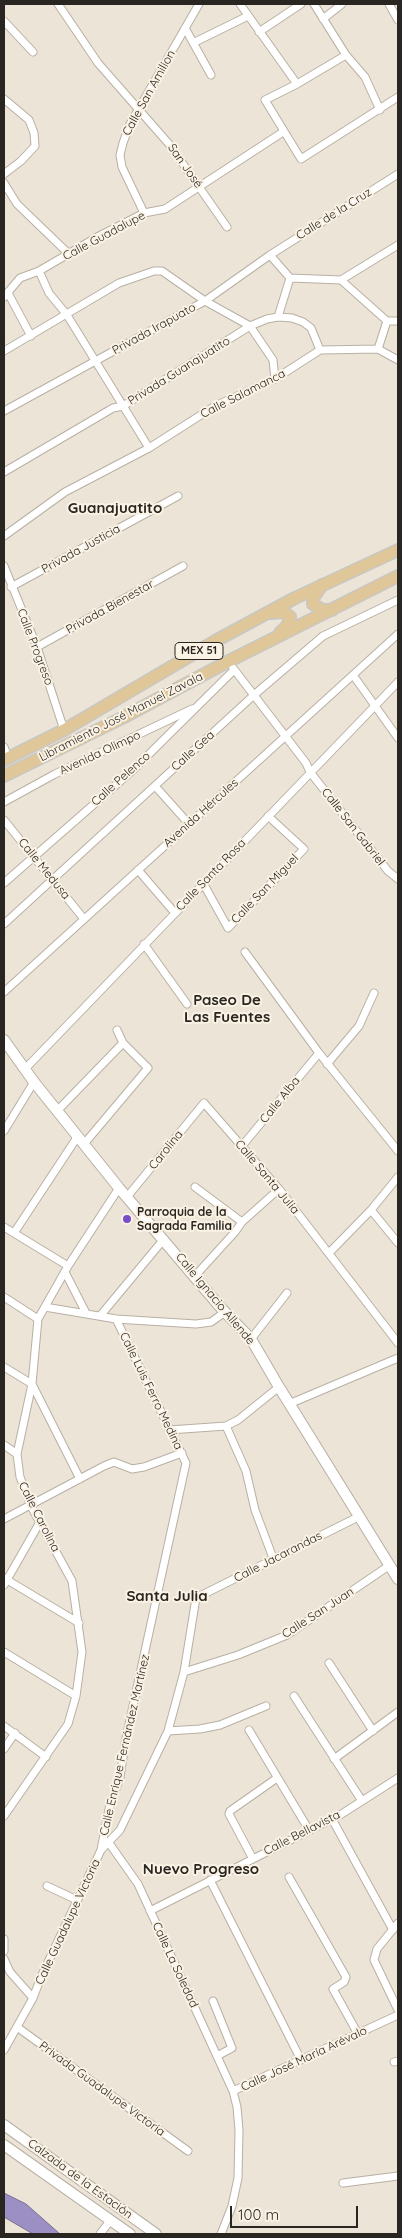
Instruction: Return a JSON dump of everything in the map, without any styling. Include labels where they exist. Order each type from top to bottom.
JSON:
[{"type":"main road","name":"Libramiento José Manuel Zavala","points":[[6,759],[64,730],[323,583],[398,550]]},
{"type":"main road","name":"Libramiento José Manuel Zavala","points":[[4,776],[232,666],[275,638],[334,610],[398,576]]},
{"type":"main road","points":[[323,583],[312,598],[313,604],[322,610],[334,610]]},
{"type":"main road","points":[[262,616],[278,611],[288,614],[290,621],[288,625],[275,638]]},
{"type":"street","name":"San José","points":[[58,4],[98,63],[169,144],[227,227]]},
{"type":"street","name":"Calle San Amilion","points":[[144,214],[122,167],[120,155],[130,124],[199,4]]},
{"type":"street","points":[[240,4],[297,84]]},
{"type":"street","points":[[259,32],[301,4]]},
{"type":"street","points":[[314,4],[346,54],[365,77],[380,110]]},
{"type":"street","points":[[323,19],[342,4]]},
{"type":"street","points":[[389,4],[398,20]]},
{"type":"street","points":[[193,43],[248,16]]},
{"type":"street","points":[[4,21],[33,52]]},
{"type":"street","points":[[185,28],[211,75]]},
{"type":"street","points":[[346,54],[297,84],[266,100],[301,160],[398,97]]},
{"type":"street","points":[[4,174],[21,161],[35,146],[34,133],[29,120],[5,102]]},
{"type":"street","name":"Calle Guadalupe","points":[[6,295],[20,278],[39,271],[99,236],[144,214],[165,209],[283,132]]},
{"type":"street","name":"Calle de la Cruz","points":[[205,301],[270,255],[398,174]]},
{"type":"street","points":[[4,183],[17,204],[70,254]]},
{"type":"street","points":[[270,255],[290,278],[341,280],[398,246]]},
{"type":"street","points":[[39,271],[49,293],[66,315],[149,448]]},
{"type":"street","points":[[4,351],[119,284],[154,271],[162,271],[205,301]]},
{"type":"street","points":[[290,278],[278,317],[292,318],[311,328],[320,350],[378,349],[398,360]]},
{"type":"street","points":[[341,280],[387,321],[398,321]]},
{"type":"street","points":[[6,295],[31,336]]},
{"type":"street","name":"Privada Irapuato","points":[[4,411],[205,301],[250,326],[273,360],[275,379]]},
{"type":"street","name":"Privada Guanajuatito","points":[[4,472],[113,408],[123,406],[250,326],[278,317]]},
{"type":"street","points":[[378,349],[387,321]]},
{"type":"street","name":"Calle Salamanca","points":[[4,536],[65,492],[149,448],[215,406],[275,379],[320,350]]},
{"type":"street","name":"Privada Justicia","points":[[11,587],[178,496]]},
{"type":"street","name":"Calle Progreso","points":[[4,566],[37,647],[64,730]]},
{"type":"street","name":"Privada Bienestar","points":[[37,647],[183,566]]},
{"type":"street","name":"Calle Gea","points":[[4,924],[254,695],[323,636],[398,600]]},
{"type":"street","name":"Avenida Hércules","points":[[4,992],[398,634]]},
{"type":"street","name":"Calle San Gabriel","points":[[232,666],[306,763],[310,772],[388,871],[398,879]]},
{"type":"street","name":"Calle Pelenco","points":[[4,883],[133,770],[197,707],[232,666]]},
{"type":"street","points":[[353,675],[398,738]]},
{"type":"street","name":"Calle Santa Rosa","points":[[25,1069],[398,682]]},
{"type":"street","name":"Avenida Olimpo","points":[[4,802],[55,774],[197,707]]},
{"type":"street","points":[[4,747],[6,759]]},
{"type":"street","points":[[155,786],[189,824]]},
{"type":"street","name":"Calle San Miguel","points":[[203,883],[228,928],[304,849],[268,816]]},
{"type":"street","name":"Calle Medusa","points":[[4,822],[84,919]]},
{"type":"street","points":[[138,870],[175,913]]},
{"type":"street","points":[[144,944],[187,1004]]},
{"type":"street","points":[[245,952],[319,1054],[398,1151]]},
{"type":"street","points":[[328,1064],[359,1026],[374,993]]},
{"type":"street","points":[[14,1234],[81,1140],[148,1068],[123,1043],[117,1030]]},
{"type":"street","name":"Calle Ignacio Allende","points":[[4,1040],[34,1082],[119,1188],[225,1312],[251,1339],[289,1404],[398,1579]]},
{"type":"street","points":[[58,1110],[123,1043]]},
{"type":"street","name":"Calle Alba","points":[[242,1146],[319,1054]]},
{"type":"street","points":[[4,1131],[34,1082]]},
{"type":"street","name":"Calle Santa Julia","points":[[204,1103],[279,1189],[398,1343]]},
{"type":"street","name":"Carolina","points":[[127,1197],[204,1103]]},
{"type":"street","points":[[329,1253],[371,1210],[398,1177]]},
{"type":"street","points":[[196,1187],[242,1222]]},
{"type":"street","name":"Calle Carolina","points":[[4,1816],[68,1724],[76,1696],[82,1652],[72,1581],[31,1506],[20,1478],[17,1454],[32,1384],[38,1319],[67,1269],[119,1188]]},
{"type":"street","points":[[194,1276],[242,1222],[279,1189]]},
{"type":"street","points":[[371,1210],[398,1243]]},
{"type":"street","points":[[4,1227],[67,1269],[86,1313]]},
{"type":"street","points":[[100,1316],[164,1239]]},
{"type":"street","points":[[251,1339],[287,1294]]},
{"type":"street","points":[[4,1297],[38,1319]]},
{"type":"street","points":[[45,1306],[116,1320],[196,1324],[212,1322],[225,1312]]},
{"type":"street","name":"Calle Luis Ferro Medina","points":[[116,1320],[186,1463]]},
{"type":"street","points":[[289,1404],[398,1358]]},
{"type":"street","points":[[4,1367],[32,1384],[80,1480]]},
{"type":"street","points":[[169,1430],[226,1426],[238,1420],[279,1387]]},
{"type":"street","points":[[226,1426],[246,1471],[255,1510],[273,1558]]},
{"type":"street","points":[[4,1445],[17,1454]]},
{"type":"street","points":[[4,1519],[114,1462],[132,1468],[144,1468],[182,1454]]},
{"type":"street","name":"Calle Enrique Fernández Martínez","points":[[101,1850],[109,1809],[120,1777],[126,1738],[186,1463]]},
{"type":"street","name":"Calle Jacarandas","points":[[196,1598],[360,1516]]},
{"type":"street","points":[[40,1522],[5,1581],[79,1624]]},
{"type":"street","name":"Calle San Juan","points":[[184,1672],[238,1655],[287,1635],[390,1565]]},
{"type":"street","name":"Calle Guadalupe Victoria","points":[[4,2050],[33,1998],[101,1850],[120,1830],[168,1731],[184,1672],[196,1598]]},
{"type":"street","points":[[4,1652],[76,1696]]},
{"type":"street","points":[[329,1663],[373,1731]]},
{"type":"street","points":[[294,1696],[362,1801]]},
{"type":"street","points":[[168,1731],[200,1729],[220,1725],[266,1706]]},
{"type":"street","points":[[334,1760],[398,1712]]},
{"type":"street","points":[[4,1726],[46,1757]]},
{"type":"street","points":[[249,1730],[309,1830]]},
{"type":"street","points":[[4,1749],[15,1733]]},
{"type":"street","points":[[253,1859],[229,1814],[230,1811],[278,1778]]},
{"type":"street","name":"Calle Bellavista","points":[[150,1911],[332,1819],[398,1778]]},
{"type":"street","points":[[332,1819],[393,1930]]},
{"type":"street","name":"Calle La Soledad","points":[[109,1843],[138,1884],[233,2091]]},
{"type":"street","points":[[290,1876],[346,1977],[344,1982],[333,1989],[358,2034]]},
{"type":"street","points":[[210,1880],[301,2060]]},
{"type":"street","points":[[47,1886],[77,1900]]},
{"type":"street","points":[[398,1923],[374,1954],[374,1960],[398,2010]]},
{"type":"street","points":[[4,1939],[4,1951]]},
{"type":"street","points":[[4,1959],[10,1972],[33,1998]]},
{"type":"street","points":[[213,2001],[232,2048],[217,2056]]},
{"type":"street","name":"Calle José María Arévalo","points":[[221,2234],[232,2206],[238,2178],[239,2130],[233,2091],[398,2015]]},
{"type":"street","name":"Privada Guadalupe Victoria","points":[[17,2027],[188,2151]]},
{"type":"street","name":"Calzada de la Estación","points":[[4,2125],[143,2230],[156,2234]]},
{"type":"street","points":[[5,2148],[16,2144],[30,2143]]},
{"type":"street","name":"Calzada de la Estación","points":[[5,2148],[130,2234]]},
{"type":"street","points":[[343,2183],[398,2176]]},
{"type":"street","points":[[100,2234],[110,2221]]},
{"type":"shaded area","points":[[4,2193],[26,2204],[60,2234],[33,2234],[4,2217]]},
{"type":"place","name":"Parroquia de la Sagrada Familia","points":[[127,1219]]},
{"type":"district","name":"Guanajuatito","points":[[115,508]]},
{"type":"district","name":"Paseo De Las Fuentes","points":[[227,1008]]},
{"type":"district","name":"Santa Julia","points":[[167,1596]]},
{"type":"district","name":"Nuevo Progreso","points":[[201,1869]]}]
